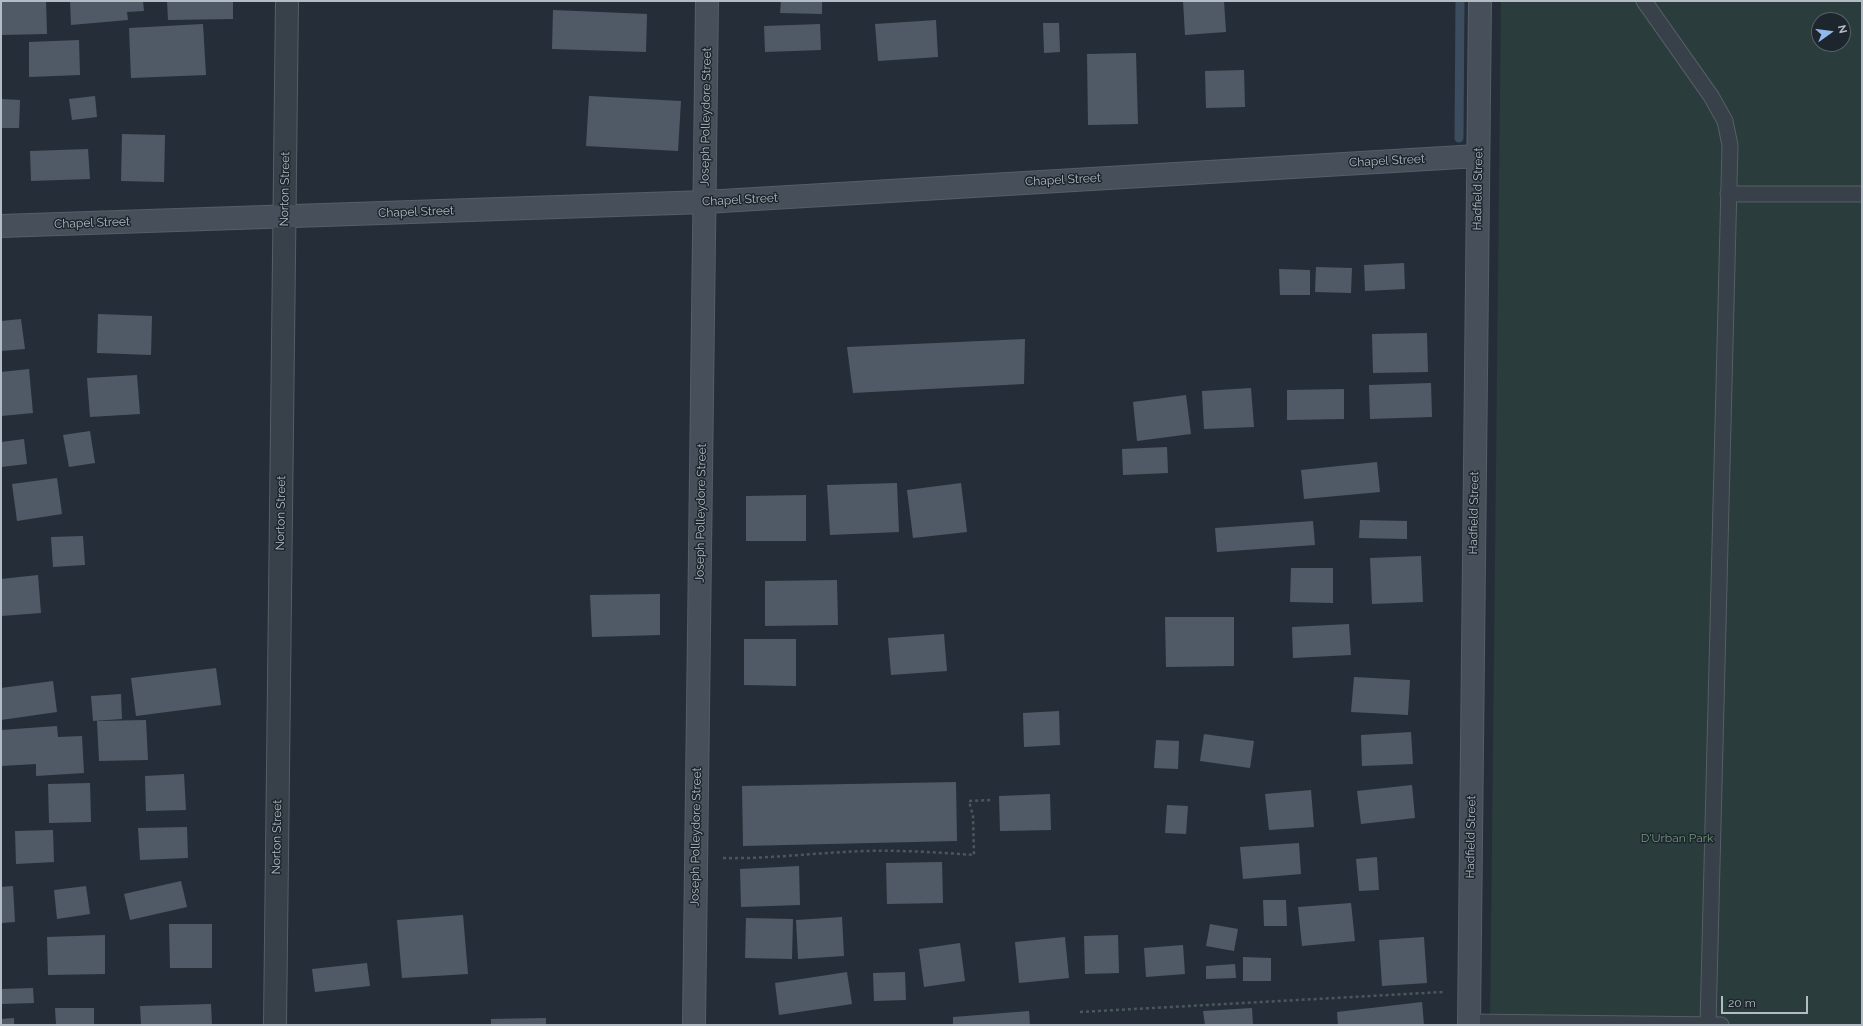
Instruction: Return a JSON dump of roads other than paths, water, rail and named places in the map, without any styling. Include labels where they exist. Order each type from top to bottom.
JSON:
[{"type":"street","name":"Norton Street","points":[[275,1025],[287,1]]},
{"type":"street","name":"Joseph Polleydore Street","points":[[694,1025],[707,1]]},
{"type":"street","name":"Hadfield Street","points":[[1469,1024],[1480,1]]},
{"type":"street","name":"Chapel Street","points":[[1,226],[705,202],[1478,156]]},
{"type":"lane","points":[[1644,1],[1711,96],[1725,121],[1730,145],[1708,1025]]},
{"type":"lane","points":[[1728,194],[1862,194]]},
{"type":"lane","points":[[1469,1024],[1721,1025]]},
{"type":"waterway","points":[[1459,138],[1460,1]]},
{"type":"park label","name":"D'Urban Park","points":[[1677,838]]}]
